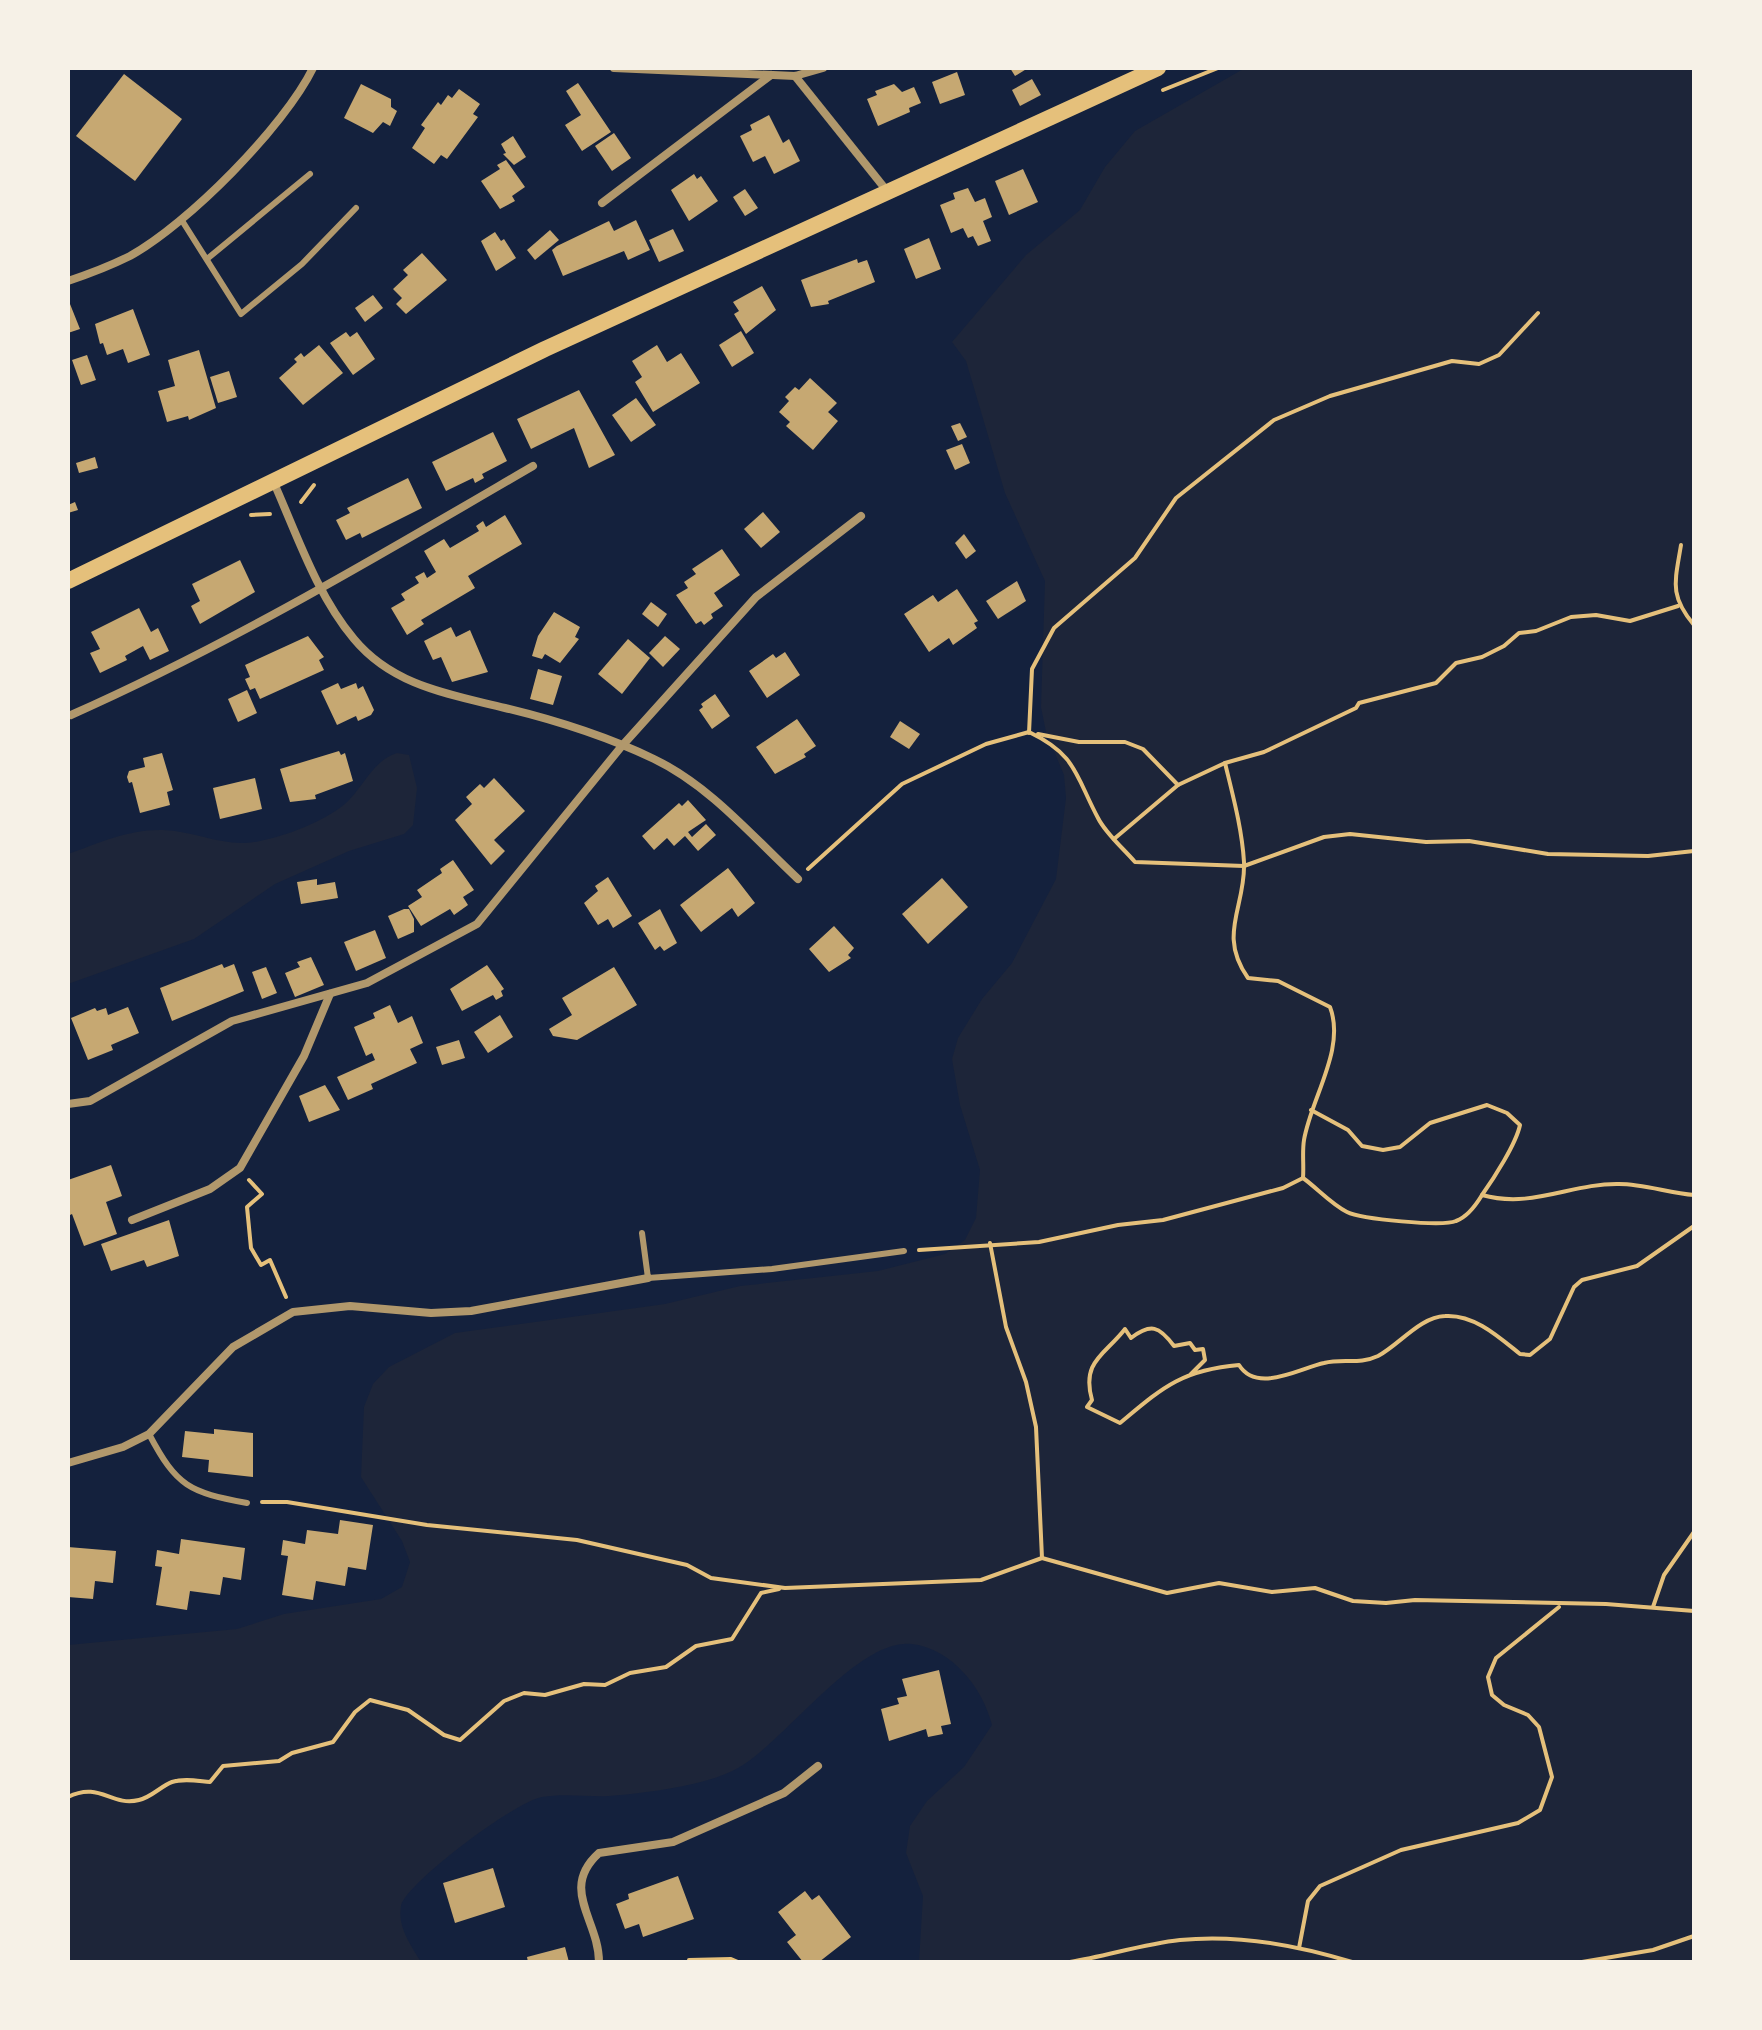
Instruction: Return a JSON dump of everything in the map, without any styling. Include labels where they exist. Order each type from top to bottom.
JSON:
[{"type":"main road","points":[[68,581],[545,349],[1158,68]]},
{"type":"street","points":[[68,281],[133,254],[181,219],[266,136],[304,87],[313,68]]},
{"type":"street","points":[[614,68],[795,76],[823,68]]},
{"type":"street","points":[[602,203],[771,75]]},
{"type":"street","points":[[795,76],[887,191]]},
{"type":"street","points":[[69,714],[147,681],[321,590],[533,466]]},
{"type":"street","points":[[274,483],[321,590],[354,639],[395,674],[460,698],[550,720],[653,759],[708,793],[798,879]]},
{"type":"street","points":[[68,1104],[90,1101],[232,1021],[367,983],[477,924],[621,747],[756,597],[861,516]]},
{"type":"street","points":[[132,1220],[210,1189],[240,1168],[304,1056],[330,994]]},
{"type":"street","points":[[68,1463],[123,1447],[149,1434],[233,1347],[293,1312],[350,1306],[431,1313],[471,1311],[648,1278]]},
{"type":"street","points":[[599,1962],[580,1888],[582,1873],[599,1853],[673,1842],[784,1793],[818,1766]]},
{"type":"lane","points":[[207,259],[310,174]]},
{"type":"lane","points":[[181,219],[241,314],[302,264],[356,208]]},
{"type":"lane","points":[[642,1233],[648,1278],[772,1269],[904,1251]]},
{"type":"lane","points":[[149,1434],[165,1463],[185,1486],[247,1503]]},
{"type":"path","points":[[1029,732],[1032,669],[1054,628],[1135,558],[1176,498],[1274,420],[1330,396],[1452,361],[1479,364],[1489,360],[1499,355],[1538,313]]},
{"type":"path","points":[[1681,545],[1674,587],[1678,606],[1694,625]]},
{"type":"path","points":[[1114,839],[1178,785],[1225,763],[1264,752],[1309,727],[1356,708],[1359,703],[1436,683],[1456,663],[1482,657],[1504,646],[1519,633],[1536,631],[1571,617],[1596,615],[1630,621],[1644,619],[1678,606]]},
{"type":"path","points":[[1029,732],[1056,745],[1075,767],[1099,821],[1135,862],[1244,866],[1324,837],[1350,834],[1426,842],[1469,841],[1548,854],[1648,856],[1694,851]]},
{"type":"path","points":[[798,879],[902,784],[986,744],[1029,732],[1079,742],[1125,742],[1143,749],[1178,785]]},
{"type":"path","points":[[1225,763],[1238,816],[1244,866],[1234,922],[1234,958],[1248,978],[1278,981],[1330,1007],[1335,1021],[1333,1047],[1311,1110],[1303,1144],[1303,1178]]},
{"type":"path","points":[[1303,1178],[1342,1210],[1361,1218],[1458,1221],[1482,1195],[1505,1153],[1517,1142],[1520,1125],[1507,1113],[1487,1105],[1430,1123],[1400,1147],[1383,1150],[1362,1146],[1348,1130],[1311,1110]]},
{"type":"path","points":[[240,1168],[262,1194],[247,1207],[251,1248],[261,1265],[270,1260],[293,1312]]},
{"type":"path","points":[[904,1251],[1039,1242],[1118,1225],[1163,1220],[1283,1188],[1303,1178]]},
{"type":"path","points":[[1482,1195],[1515,1200],[1616,1183],[1694,1195]]},
{"type":"path","points":[[1190,1375],[1205,1360],[1203,1349],[1195,1350],[1190,1343],[1174,1346],[1163,1331],[1154,1326],[1131,1338],[1125,1329],[1096,1356],[1089,1388],[1092,1400],[1087,1407],[1120,1423],[1175,1379],[1190,1375],[1212,1367],[1239,1365],[1249,1374],[1278,1378],[1325,1362],[1358,1363],[1377,1356],[1425,1322],[1443,1315],[1463,1317],[1520,1354],[1530,1355],[1550,1339],[1574,1287],[1582,1280],[1637,1266],[1694,1226]]},
{"type":"path","points":[[990,1243],[1006,1327],[1026,1382],[1036,1427],[1042,1558]]},
{"type":"path","points":[[247,1503],[287,1502],[427,1525],[577,1540],[687,1565],[711,1578],[785,1588]]},
{"type":"path","points":[[1653,1607],[1664,1575],[1694,1532]]},
{"type":"path","points":[[68,1797],[84,1789],[104,1792],[119,1800],[138,1800],[173,1782],[210,1782],[223,1766],[279,1761],[292,1753],[333,1742],[355,1712],[370,1700],[408,1710],[444,1735],[460,1740],[504,1701],[524,1693],[545,1695],[584,1684],[605,1685],[630,1673],[666,1667],[696,1646],[732,1639],[761,1593],[785,1588],[981,1580],[1042,1558],[1167,1593],[1219,1583],[1272,1592],[1315,1588],[1353,1601],[1653,1607],[1694,1611]]},
{"type":"path","points":[[1299,1948],[1308,1901],[1320,1886],[1401,1850],[1518,1823],[1540,1810],[1552,1777],[1539,1727],[1528,1715],[1504,1705],[1492,1695],[1488,1677],[1496,1658],[1561,1605]]},
{"type":"path","points":[[1582,1962],[1653,1950],[1694,1936]]},
{"type":"path","points":[[1070,1962],[1179,1940],[1239,1938],[1299,1948],[1352,1962]]},
{"type":"path","points":[[689,1960],[731,1959],[738,1962]]},
{"type":"shaded area","points":[[1245,68],[1694,68],[1694,1962],[919,1962],[923,1896],[906,1853],[910,1826],[927,1801],[964,1767],[992,1725],[974,1685],[964,1673],[941,1654],[912,1644],[891,1646],[868,1657],[845,1673],[757,1755],[725,1774],[693,1784],[640,1793],[542,1797],[510,1812],[441,1862],[407,1895],[401,1906],[401,1921],[421,1962],[68,1962],[68,1645],[237,1629],[284,1614],[381,1599],[402,1587],[410,1562],[402,1541],[361,1477],[364,1407],[373,1384],[389,1367],[455,1333],[665,1304],[740,1286],[878,1271],[945,1254],[965,1240],[976,1218],[980,1170],[960,1105],[952,1059],[958,1038],[982,999],[1012,963],[1056,879],[1066,798],[1064,775],[1046,732],[1041,707],[1045,581],[1005,493],[966,361],[952,342],[1026,255],[1080,210],[1105,167],[1135,131]]},
{"type":"shaded area","points":[[397,753],[409,755],[417,788],[413,825],[404,834],[349,851],[275,884],[194,939],[68,984],[68,854],[114,838],[150,830],[176,831],[235,843],[282,835],[336,811],[381,762]]},
{"type":"building","points":[[1010,68],[1028,68],[1015,76]]},
{"type":"building","points":[[957,72],[965,95],[940,104],[932,82]]},
{"type":"building","points":[[124,74],[182,119],[135,181],[76,136]]},
{"type":"building","points":[[1032,79],[1041,95],[1020,106],[1012,90]]},
{"type":"building","points":[[578,83],[611,132],[582,151],[565,125],[581,115],[566,91]]},
{"type":"building","points":[[361,84],[391,99],[391,107],[397,111],[390,126],[383,122],[373,133],[344,118]]},
{"type":"building","points":[[894,84],[902,92],[914,87],[921,103],[909,108],[910,112],[878,126],[867,99],[877,95],[875,91]]},
{"type":"building","points":[[459,89],[480,104],[473,114],[478,117],[447,159],[441,155],[434,164],[412,148],[425,128],[421,125],[438,102],[441,105],[448,95],[452,98]]},
{"type":"building","points":[[769,115],[783,143],[789,139],[800,161],[774,174],[765,156],[753,162],[740,136],[752,130],[750,125]]},
{"type":"building","points":[[614,133],[631,158],[612,171],[595,146]]},
{"type":"building","points":[[513,136],[526,157],[514,165],[503,154],[506,153],[501,144]]},
{"type":"building","points":[[506,160],[525,187],[512,196],[515,201],[500,209],[481,181],[500,169],[497,165]]},
{"type":"building","points":[[1023,169],[1038,202],[1009,215],[995,181]]},
{"type":"building","points":[[694,174],[697,179],[701,176],[718,201],[689,221],[671,190]]},
{"type":"building","points":[[968,188],[975,202],[985,198],[992,217],[983,221],[991,241],[978,246],[973,236],[968,238],[963,228],[951,233],[940,205],[955,199],[953,193]]},
{"type":"building","points":[[745,189],[758,208],[745,216],[733,197]]},
{"type":"building","points":[[636,220],[650,250],[628,260],[624,251],[563,276],[552,250],[557,246],[609,221],[614,231]]},
{"type":"building","points":[[673,229],[684,251],[659,262],[649,240]]},
{"type":"building","points":[[550,230],[559,240],[535,260],[527,250]]},
{"type":"building","points":[[495,232],[501,241],[504,239],[516,258],[496,271],[481,241]]},
{"type":"building","points":[[929,238],[941,269],[916,279],[904,249]]},
{"type":"building","points":[[422,253],[447,280],[406,314],[396,304],[402,298],[393,289],[408,275],[403,270]]},
{"type":"building","points":[[857,259],[858,263],[867,260],[875,282],[828,301],[829,304],[811,307],[801,280]]},
{"type":"building","points":[[762,286],[776,310],[746,334],[734,314],[739,311],[733,302]]},
{"type":"building","points":[[373,295],[383,308],[365,322],[355,308]]},
{"type":"building","points":[[68,305],[80,329],[68,333]]},
{"type":"building","points":[[133,309],[150,355],[128,363],[123,349],[107,355],[103,343],[100,344],[95,324]]},
{"type":"building","points":[[741,331],[754,353],[732,367],[719,345]]},
{"type":"building","points":[[346,332],[350,337],[357,332],[375,359],[353,375],[330,343]]},
{"type":"building","points":[[319,345],[343,373],[303,405],[279,378],[297,362],[294,359],[301,353],[304,357]]},
{"type":"building","points":[[657,345],[667,362],[681,353],[700,383],[653,412],[635,382],[642,377],[632,361]]},
{"type":"building","points":[[199,350],[216,408],[189,420],[188,416],[167,422],[158,391],[175,386],[168,360]]},
{"type":"building","points":[[87,355],[96,380],[81,385],[72,360]]},
{"type":"building","points":[[229,371],[237,397],[218,403],[210,377]]},
{"type":"building","points":[[810,378],[837,403],[828,412],[838,421],[813,450],[786,426],[790,422],[779,412],[789,401],[785,397],[795,387],[799,390]]},
{"type":"building","points":[[579,390],[615,455],[589,468],[574,428],[531,449],[517,419]]},
{"type":"building","points":[[636,398],[656,425],[631,442],[612,415]]},
{"type":"building","points":[[960,423],[967,437],[958,441],[951,426]]},
{"type":"building","points":[[493,432],[507,461],[482,474],[484,478],[475,483],[473,478],[446,491],[432,462]]},
{"type":"building","points":[[962,444],[970,463],[955,470],[946,450]]},
{"type":"building","points":[[95,457],[98,468],[79,473],[76,463]]},
{"type":"building","points":[[408,478],[422,508],[362,538],[360,533],[346,540],[336,520],[350,513],[347,508]]},
{"type":"building","points":[[75,502],[78,510],[68,513],[68,505]]},
{"type":"building","points":[[763,512],[780,532],[761,548],[744,529]]},
{"type":"building","points":[[505,515],[522,544],[468,576],[475,588],[421,620],[424,624],[407,635],[391,608],[405,600],[401,594],[419,583],[415,577],[424,572],[427,578],[436,572],[424,551],[444,539],[450,548],[479,531],[476,526],[483,521],[486,527]]},
{"type":"building","points":[[964,534],[976,551],[966,559],[955,543]]},
{"type":"building","points":[[722,549],[740,575],[714,593],[723,606],[711,614],[713,618],[704,625],[701,621],[696,624],[676,595],[688,588],[684,582],[696,574],[692,569]]},
{"type":"building","points":[[240,560],[255,592],[200,624],[191,606],[200,601],[192,584]]},
{"type":"building","points":[[1017,581],[1026,601],[998,619],[986,601]]},
{"type":"building","points":[[957,589],[978,621],[974,623],[977,628],[953,645],[949,638],[929,652],[904,614],[933,595],[938,602]]},
{"type":"building","points":[[651,602],[667,614],[658,627],[642,614]]},
{"type":"building","points":[[139,608],[151,632],[158,628],[169,651],[150,660],[143,646],[125,656],[127,660],[100,673],[90,653],[100,649],[91,632]]},
{"type":"building","points":[[554,612],[580,627],[575,637],[579,639],[560,663],[545,654],[542,659],[532,656],[538,636]]},
{"type":"building","points":[[451,627],[456,637],[470,630],[488,672],[452,682],[441,657],[433,660],[424,641]]},
{"type":"building","points":[[308,636],[324,657],[319,660],[324,670],[260,699],[255,688],[250,690],[245,679],[250,677],[245,665]]},
{"type":"building","points":[[665,636],[680,649],[663,667],[649,653]]},
{"type":"building","points":[[628,639],[650,658],[622,694],[598,674]]},
{"type":"building","points":[[785,652],[800,675],[767,698],[749,671],[773,654],[776,658]]},
{"type":"building","points":[[538,669],[562,676],[553,705],[530,699]]},
{"type":"building","points":[[338,683],[341,689],[356,683],[358,689],[363,686],[374,710],[371,715],[358,721],[356,716],[337,725],[321,691]]},
{"type":"building","points":[[247,690],[257,713],[238,722],[228,699]]},
{"type":"building","points":[[715,694],[730,716],[712,729],[699,710],[703,707],[701,704]]},
{"type":"building","points":[[797,719],[816,746],[804,754],[806,757],[775,774],[756,747]]},
{"type":"building","points":[[900,721],[920,734],[909,749],[890,737]]},
{"type":"building","points":[[339,751],[341,755],[345,753],[353,781],[315,795],[316,799],[290,802],[280,769]]},
{"type":"building","points":[[162,753],[173,790],[167,792],[170,805],[140,813],[132,782],[129,783],[127,777],[129,771],[145,767],[143,758]]},
{"type":"building","points":[[255,778],[262,809],[220,819],[213,788]]},
{"type":"building","points":[[494,778],[525,811],[494,840],[505,851],[491,865],[455,820],[472,804],[466,797],[480,784],[484,788]]},
{"type":"building","points":[[688,800],[706,820],[688,832],[692,837],[706,824],[716,835],[698,851],[685,836],[674,846],[667,838],[654,850],[642,836],[679,803],[682,806]]},
{"type":"building","points":[[453,860],[474,890],[463,897],[468,905],[454,915],[450,909],[421,926],[408,906],[422,897],[417,890],[442,873],[440,869]]},
{"type":"building","points":[[728,868],[755,903],[738,917],[732,908],[701,932],[680,905]]},
{"type":"building","points":[[608,877],[632,916],[613,928],[608,919],[598,925],[584,903],[598,891],[595,886]]},
{"type":"building","points":[[942,878],[968,907],[928,944],[902,914]]},
{"type":"building","points":[[317,879],[317,885],[335,882],[338,898],[301,904],[297,882]]},
{"type":"building","points":[[409,909],[414,919],[414,932],[398,939],[388,916]]},
{"type":"building","points":[[660,909],[677,943],[664,951],[660,946],[655,950],[638,923]]},
{"type":"building","points":[[834,926],[854,948],[848,955],[851,958],[829,972],[809,949]]},
{"type":"building","points":[[375,930],[386,958],[356,971],[344,942]]},
{"type":"building","points":[[311,957],[324,985],[295,997],[285,973],[300,967],[297,962]]},
{"type":"building","points":[[222,964],[224,968],[234,964],[244,991],[172,1021],[160,988]]},
{"type":"building","points":[[487,965],[504,989],[501,991],[503,996],[496,1000],[493,995],[462,1011],[450,989]]},
{"type":"building","points":[[266,967],[277,993],[262,999],[252,972]]},
{"type":"building","points":[[614,967],[637,1005],[577,1040],[553,1036],[549,1029],[572,1015],[562,998]]},
{"type":"building","points":[[390,1005],[398,1023],[412,1016],[423,1043],[410,1049],[417,1063],[371,1084],[373,1089],[348,1100],[337,1077],[375,1060],[372,1053],[366,1056],[354,1027],[375,1018],[373,1013]]},
{"type":"building","points":[[128,1007],[139,1033],[111,1045],[113,1050],[88,1060],[71,1018],[95,1008],[97,1011],[106,1008],[108,1015]]},
{"type":"building","points":[[500,1015],[513,1037],[488,1053],[474,1032]]},
{"type":"building","points":[[459,1040],[465,1058],[442,1065],[436,1047]]},
{"type":"building","points":[[325,1085],[340,1110],[309,1122],[299,1096]]},
{"type":"building","points":[[111,1165],[122,1196],[106,1202],[117,1234],[84,1246],[72,1214],[68,1216],[68,1180]]},
{"type":"building","points":[[169,1220],[179,1256],[147,1267],[144,1260],[111,1271],[101,1244]]},
{"type":"building","points":[[214,1429],[253,1433],[253,1477],[208,1472],[209,1460],[182,1457],[185,1431],[214,1434]]},
{"type":"building","points":[[340,1520],[373,1525],[366,1570],[348,1567],[345,1586],[316,1581],[313,1600],[282,1595],[288,1556],[281,1555],[283,1540],[305,1544],[307,1530],[338,1534]]},
{"type":"building","points":[[181,1539],[245,1548],[241,1580],[223,1577],[220,1595],[190,1591],[187,1610],[156,1605],[162,1567],[155,1566],[157,1550],[179,1554]]},
{"type":"building","points":[[68,1547],[116,1551],[113,1583],[95,1581],[93,1599],[68,1597]]},
{"type":"building","points":[[939,1670],[951,1724],[941,1726],[943,1734],[928,1737],[926,1729],[889,1741],[881,1709],[899,1704],[897,1698],[907,1696],[902,1679]]},
{"type":"building","points":[[493,1868],[505,1907],[455,1923],[443,1883]]},
{"type":"building","points":[[678,1876],[694,1919],[643,1937],[639,1924],[625,1929],[616,1904],[629,1899],[628,1894]]},
{"type":"building","points":[[805,1891],[812,1900],[819,1895],[851,1937],[819,1962],[803,1962],[787,1942],[796,1935],[778,1912]]},
{"type":"building","points":[[565,1947],[569,1962],[528,1962],[527,1957]]}]
